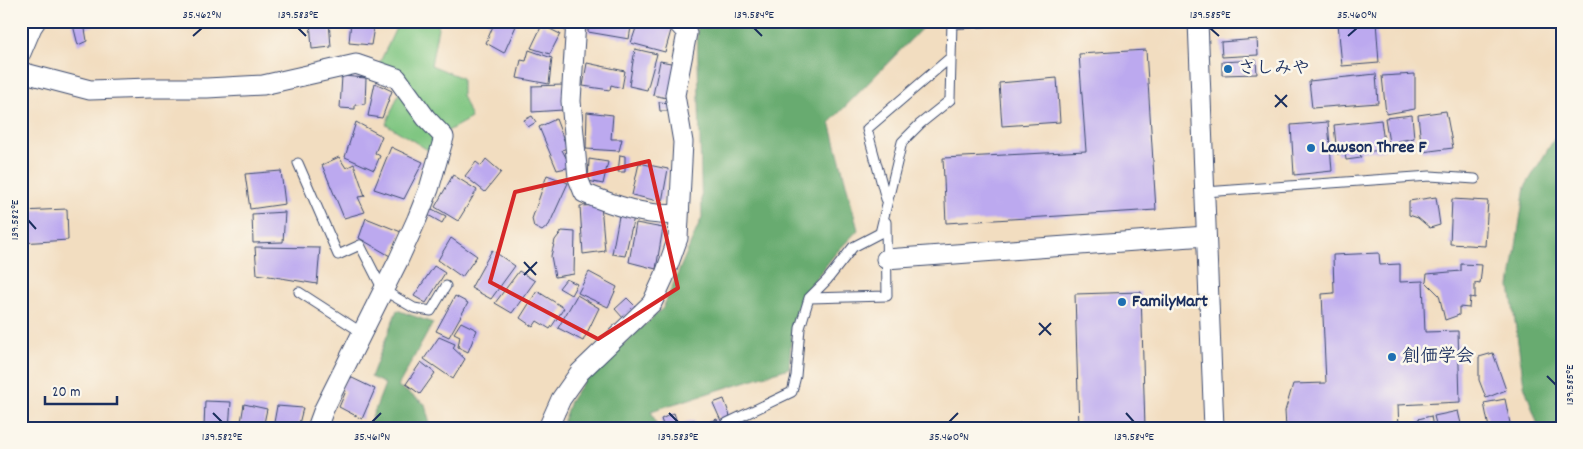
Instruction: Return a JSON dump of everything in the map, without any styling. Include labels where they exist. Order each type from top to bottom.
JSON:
[{"type":"street","points":[[21,53],[36,21]]},
{"type":"street","points":[[576,21],[571,101],[578,178],[584,193],[626,208],[669,215],[679,214]]},
{"type":"street","points":[[548,428],[561,399],[580,372],[652,303],[678,238],[683,142],[676,95],[687,33],[676,21]]},
{"type":"street","points":[[1198,23],[1214,428]]},
{"type":"street","points":[[21,72],[90,90],[263,85],[356,64],[397,78],[426,118],[444,137],[429,189],[398,261],[324,409],[317,428]]},
{"type":"street","points":[[429,189],[446,166]]},
{"type":"street","points":[[886,259],[1206,236]]},
{"type":"lane","points":[[729,428],[727,423],[792,392],[796,376],[800,328],[809,298],[827,280],[853,247],[880,233],[902,142],[920,124],[950,100],[953,22],[994,21]]},
{"type":"lane","points":[[1198,23],[1244,21]]},
{"type":"lane","points":[[809,298],[887,296],[887,200],[867,129],[952,57]]},
{"type":"lane","points":[[298,163],[338,255],[360,245],[383,290],[414,308],[431,311],[446,286]]},
{"type":"lane","points":[[1205,192],[1430,176],[1475,179]]},
{"type":"lane","points":[[299,292],[362,332]]},
{"type":"highlighted area","points":[[649,161],[678,288],[598,339],[490,282],[515,192]]},
{"type":"green space","points":[[409,21],[439,22],[431,65],[462,78],[462,95],[471,118],[446,132],[431,152],[386,124],[405,79],[379,64],[396,28]]},
{"type":"green space","points":[[694,21],[927,21],[927,23],[830,122],[858,230],[835,254],[801,298],[792,329],[789,368],[651,411],[658,428],[561,428],[570,401],[586,378],[663,308],[702,217],[697,24]]},
{"type":"green space","points":[[1562,126],[1562,428],[1539,428],[1524,385],[1510,286],[1525,187]]},
{"type":"green space","points":[[397,310],[433,323],[398,386],[425,404],[431,428],[368,428],[385,384],[371,377]]},
{"type":"building","points":[[72,21],[104,21],[85,29],[87,41],[78,45]]},
{"type":"building","points":[[310,21],[329,21],[331,47],[312,49]]},
{"type":"building","points":[[351,21],[375,21],[371,45],[349,43]]},
{"type":"building","points":[[488,21],[509,21],[516,26],[504,53],[486,43],[493,26]]},
{"type":"building","points":[[588,21],[632,21],[629,39],[588,32]]},
{"type":"building","points":[[649,21],[655,21],[672,27],[665,52],[631,43],[638,22],[647,25]]},
{"type":"building","points":[[1376,21],[1379,63],[1342,66],[1338,23]]},
{"type":"building","points":[[542,25],[560,34],[550,54],[531,48]]},
{"type":"building","points":[[1257,39],[1258,55],[1222,57],[1221,42]]},
{"type":"building","points":[[635,49],[657,54],[647,90],[629,86]]},
{"type":"building","points":[[529,50],[552,58],[549,84],[517,78],[521,60],[526,61]]},
{"type":"building","points":[[1146,50],[1156,210],[946,223],[943,158],[1086,151],[1079,54]]},
{"type":"building","points":[[1256,60],[1257,74],[1222,75],[1222,62]]},
{"type":"building","points":[[660,61],[676,64],[671,99],[653,95]]},
{"type":"building","points":[[587,63],[625,71],[622,88],[611,85],[610,90],[583,86]]},
{"type":"building","points":[[1376,74],[1378,103],[1312,108],[1309,81]]},
{"type":"building","points":[[1415,74],[1415,109],[1386,114],[1382,76]]},
{"type":"building","points":[[342,76],[366,78],[365,104],[355,105],[355,109],[340,108]]},
{"type":"building","points":[[1057,78],[1060,122],[1002,126],[999,83]]},
{"type":"building","points":[[375,83],[392,91],[382,118],[368,116]]},
{"type":"building","points":[[563,85],[563,110],[532,112],[532,86]]},
{"type":"building","points":[[659,102],[671,103],[671,111],[660,111]]},
{"type":"building","points":[[1446,111],[1453,148],[1422,152],[1418,115]]},
{"type":"building","points":[[587,112],[613,115],[611,139],[622,139],[619,151],[586,149]]},
{"type":"building","points":[[1412,115],[1414,138],[1389,143],[1385,118]]},
{"type":"building","points":[[532,116],[536,122],[528,127],[524,120]]},
{"type":"building","points":[[556,119],[567,148],[562,150],[571,167],[557,170],[539,127]]},
{"type":"building","points":[[1381,120],[1385,150],[1360,152],[1361,158],[1346,160],[1345,153],[1337,154],[1334,125]]},
{"type":"building","points":[[356,122],[382,136],[375,153],[380,156],[374,170],[345,157]]},
{"type":"building","name":"Lawson Three F","points":[[1328,122],[1332,171],[1294,175],[1291,125]]},
{"type":"building","points":[[391,147],[423,162],[404,199],[374,189]]},
{"type":"building","points":[[620,155],[625,156],[625,172],[618,172]]},
{"type":"building","points":[[339,157],[346,168],[354,164],[365,196],[358,197],[365,212],[344,218],[322,165]]},
{"type":"building","points":[[486,159],[501,172],[485,192],[465,176],[476,162],[481,166]]},
{"type":"building","points":[[589,159],[608,162],[603,184],[588,181]]},
{"type":"building","points":[[639,163],[668,169],[662,202],[632,195]]},
{"type":"building","points":[[281,171],[285,204],[250,209],[245,174]]},
{"type":"building","points":[[453,175],[477,190],[458,221],[435,207]]},
{"type":"building","points":[[547,175],[568,183],[549,225],[542,231],[534,227],[532,219]]},
{"type":"building","points":[[1436,197],[1440,225],[1430,228],[1418,218],[1409,215],[1409,201]]},
{"type":"building","points":[[1452,199],[1488,201],[1485,246],[1450,244]]},
{"type":"building","points":[[601,205],[605,251],[583,254],[580,206]]},
{"type":"building","points":[[430,208],[446,216],[442,223],[428,215]]},
{"type":"building","points":[[67,209],[68,240],[21,243],[21,211]]},
{"type":"building","points":[[285,212],[283,242],[253,243],[252,214]]},
{"type":"building","points":[[619,216],[634,217],[625,256],[612,254]]},
{"type":"building","points":[[366,218],[401,232],[390,256],[359,238]]},
{"type":"building","points":[[636,223],[663,228],[656,269],[629,262]]},
{"type":"building","points":[[562,231],[575,232],[574,274],[555,277],[551,256],[555,240]]},
{"type":"building","points":[[451,238],[477,256],[462,277],[438,260]]},
{"type":"building","points":[[255,247],[320,248],[317,284],[257,274]]},
{"type":"building","points":[[492,250],[515,266],[491,299],[471,288]]},
{"type":"building","name":"創価学会","points":[[1379,253],[1380,265],[1400,264],[1400,282],[1423,281],[1425,332],[1458,331],[1460,402],[1398,405],[1399,428],[1286,428],[1285,411],[1293,384],[1326,383],[1322,294],[1334,293],[1333,255]]},
{"type":"building","points":[[1461,264],[1482,265],[1480,284],[1475,283],[1475,298],[1470,297],[1469,308],[1459,307],[1459,315],[1445,320],[1439,295],[1426,282],[1427,274],[1461,271]]},
{"type":"building","points":[[434,266],[445,273],[426,303],[414,296]]},
{"type":"building","points":[[519,271],[535,281],[512,313],[495,303]]},
{"type":"building","points":[[589,272],[617,287],[608,307],[578,293]]},
{"type":"building","points":[[566,279],[577,284],[571,295],[559,288]]},
{"type":"building","points":[[537,291],[564,308],[550,329],[537,321],[533,327],[520,318]]},
{"type":"building","points":[[1141,292],[1145,428],[1079,428],[1075,294]]},
{"type":"building","points":[[577,295],[599,308],[583,341],[558,328]]},
{"type":"building","points":[[455,296],[468,303],[449,337],[436,331]]},
{"type":"building","points":[[627,298],[637,308],[623,318],[615,309]]},
{"type":"building","points":[[461,322],[477,330],[468,352],[458,347],[460,336],[454,333]]},
{"type":"building","points":[[439,337],[455,344],[453,348],[465,359],[453,379],[424,359]]},
{"type":"building","points":[[1493,353],[1506,390],[1486,398],[1479,380],[1479,357]]},
{"type":"building","points":[[421,362],[435,373],[420,394],[406,384]]},
{"type":"building","points":[[348,376],[375,389],[362,419],[339,407],[346,391],[341,388]]},
{"type":"building","points":[[724,399],[730,416],[721,421],[713,403]]},
{"type":"building","points":[[1505,399],[1511,428],[1489,428],[1484,403]]},
{"type":"building","points":[[205,401],[231,402],[229,428],[204,428]]},
{"type":"building","points":[[244,404],[267,409],[263,428],[240,428]]},
{"type":"building","points":[[277,406],[303,408],[298,428],[273,428]]},
{"type":"building","points":[[1458,411],[1462,428],[1437,428],[1434,416]]},
{"type":"building","points":[[674,413],[679,428],[664,428],[661,419]]},
{"type":"building","points":[[1431,416],[1433,428],[1421,428],[1418,419]]},
{"type":"building","points":[[717,419],[720,428],[685,428],[683,423],[694,420],[696,426]]},
{"type":"building","points":[[1019,423],[1045,424],[1045,428],[1019,428]]},
{"type":"place","name":"さしみや","points":[[1228,69]]},
{"type":"place","name":"Lawson Three F","points":[[1311,148]]},
{"type":"place","name":"FamilyMart","points":[[1122,302]]},
{"type":"place","name":"創価学会","points":[[1392,357]]}]
